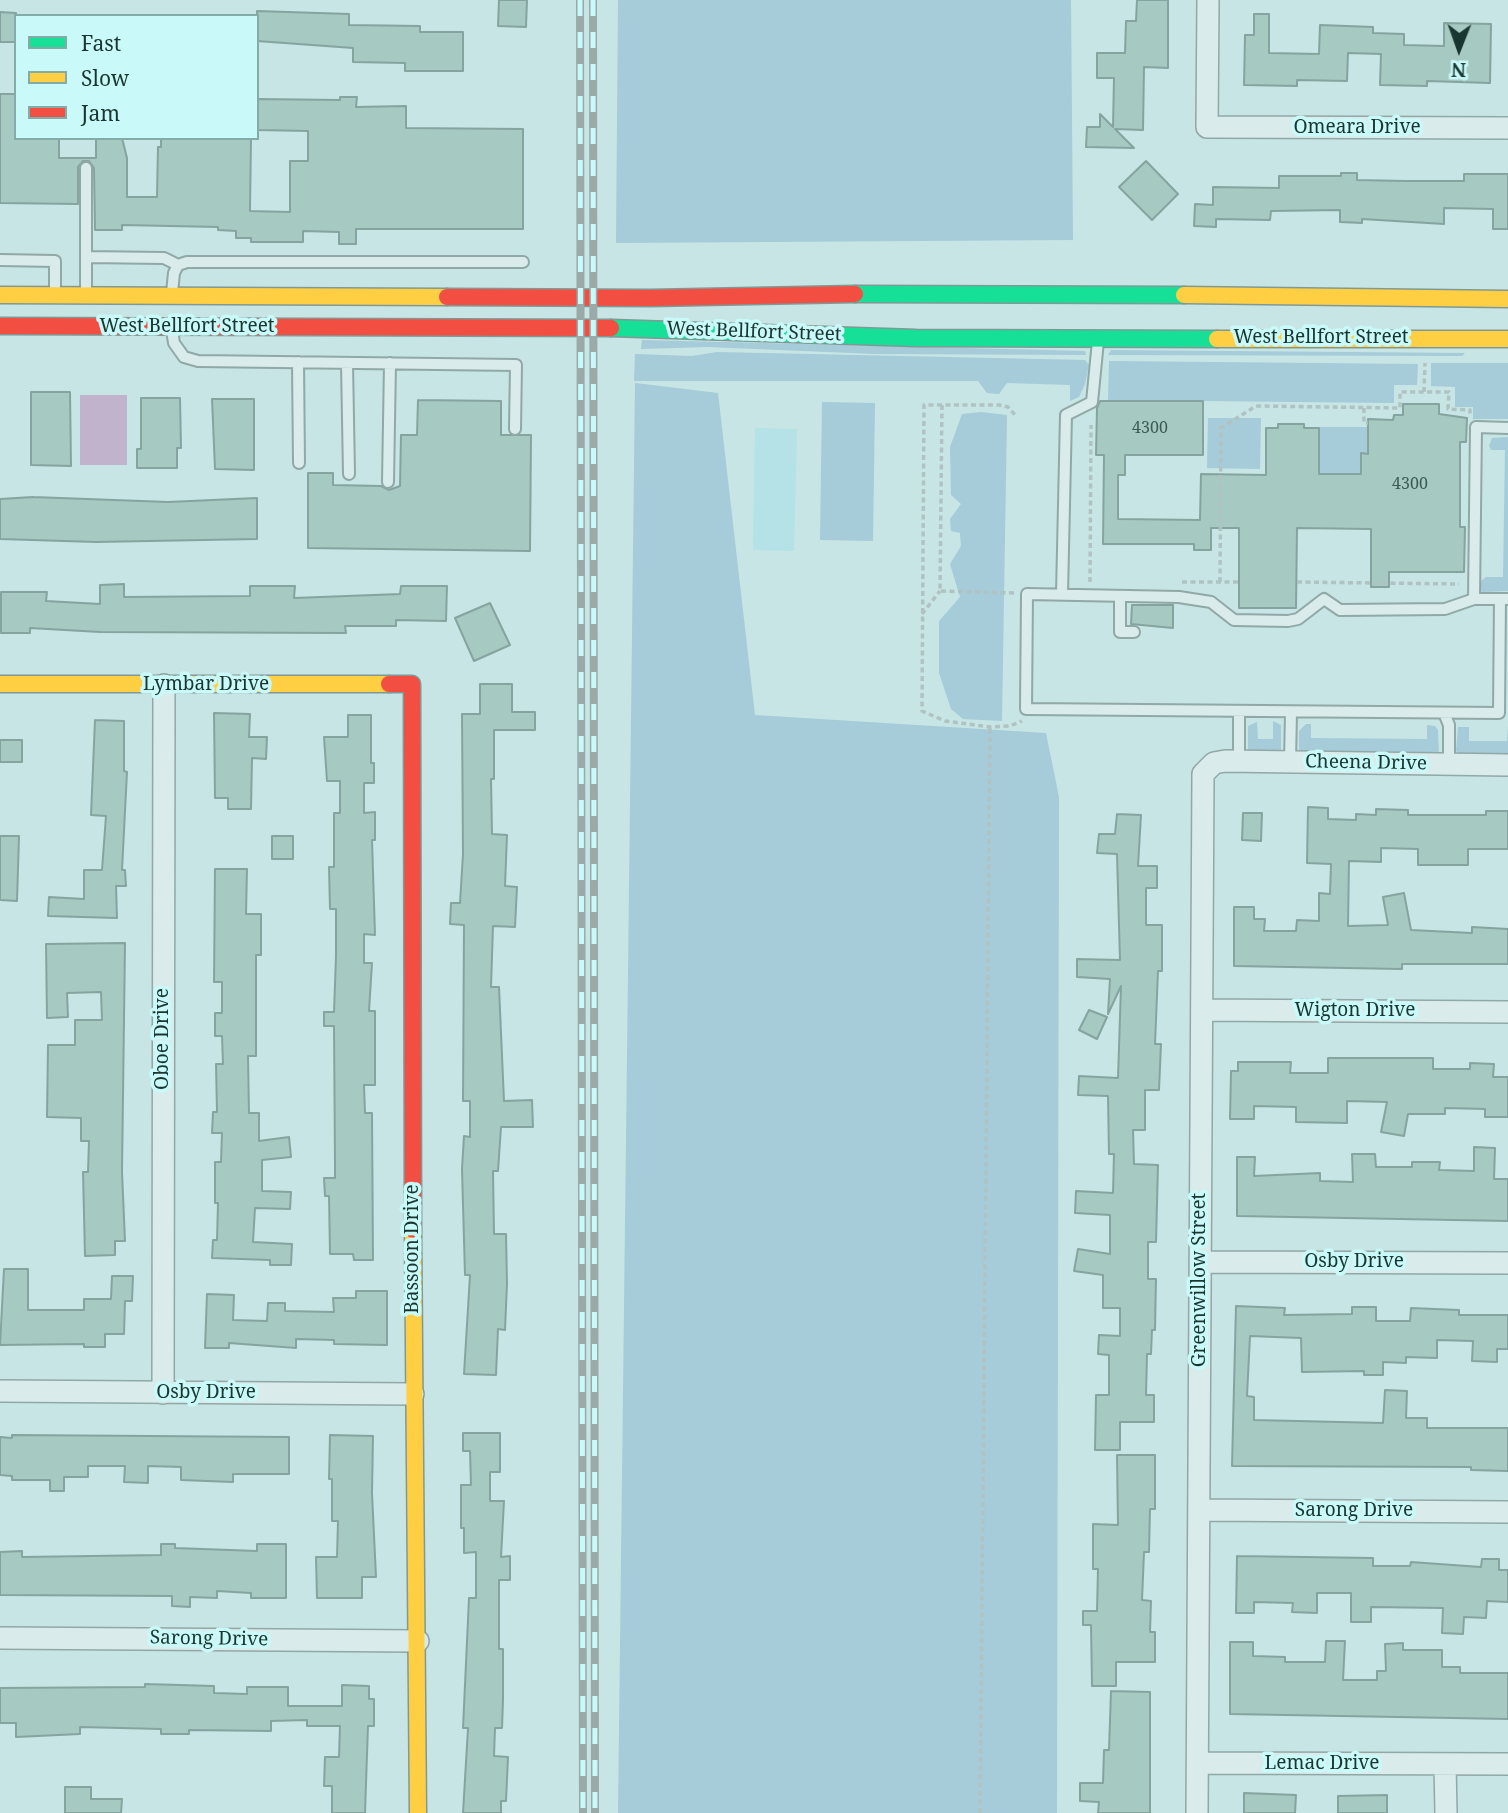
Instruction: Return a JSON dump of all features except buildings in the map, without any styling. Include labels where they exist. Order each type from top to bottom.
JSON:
[{"type":"main road","name":"West Bellfort Street","points":[[0,295],[650,298],[931,292],[1508,299]]},
{"type":"main road","points":[[1099,327],[1100,294]]},
{"type":"main road","points":[[172,295],[172,327]]},
{"type":"main road","name":"West Bellfort Street","points":[[0,326],[650,328],[916,338],[1099,327],[1508,339]]},
{"type":"main road","name":"Lymbar Drive","points":[[0,684],[412,684]]},
{"type":"main road","name":"Bassoon Drive","points":[[412,684],[413,1394],[418,1813]]},
{"type":"street","name":"Omeara Drive","points":[[1209,0],[1206,127],[1508,128]]},
{"type":"street","name":"Oboe Drive","points":[[163,1393],[164,685]]},
{"type":"street","name":"Cheena Drive","points":[[1231,761],[1508,765]]},
{"type":"street","name":"Greenwillow Street","points":[[1197,1813],[1202,783],[1207,769],[1231,761]]},
{"type":"street","name":"Wigton Drive","points":[[1202,1010],[1508,1012]]},
{"type":"street","name":"Osby Drive","points":[[1201,1262],[1508,1263]]},
{"type":"street","name":"Osby Drive","points":[[0,1391],[413,1394]]},
{"type":"street","name":"Sarong Drive","points":[[1199,1510],[1508,1512]]},
{"type":"street","name":"Sarong Drive","points":[[0,1638],[418,1641]]},
{"type":"street","name":"Lemac Drive","points":[[1198,1763],[1508,1764]]},
{"type":"street","points":[[1446,1764],[1446,1813]]},
{"type":"lane","points":[[86,168],[86,295]]},
{"type":"lane","points":[[86,257],[164,258],[178,265],[203,262],[523,262]]},
{"type":"lane","points":[[0,260],[55,261],[55,295]]},
{"type":"lane","points":[[172,295],[174,273],[178,265]]},
{"type":"lane","points":[[172,327],[174,343],[184,357],[198,361],[516,365],[515,429]]},
{"type":"lane","points":[[1062,594],[1066,415],[1091,402],[1096,385],[1099,327]]},
{"type":"lane","points":[[299,362],[299,463]]},
{"type":"lane","points":[[347,363],[349,474]]},
{"type":"lane","points":[[388,482],[390,363]]},
{"type":"lane","points":[[1474,599],[1476,427],[1508,428]]},
{"type":"lane","points":[[1027,594],[1120,596],[1178,597],[1212,602],[1234,620],[1261,621],[1298,620],[1324,599],[1339,610],[1445,609],[1474,599],[1504,599],[1499,713],[1026,709],[1027,594]]},
{"type":"lane","points":[[1120,596],[1120,632],[1134,632]]},
{"type":"lane","points":[[1231,761],[1239,711]]},
{"type":"lane","points":[[1290,762],[1291,712]]},
{"type":"lane","points":[[1444,713],[1449,725],[1449,764]]},
{"type":"path","points":[[1424,392],[1425,360]]},
{"type":"path","points":[[1220,582],[1221,428],[1256,406],[1400,408],[1400,392],[1449,392],[1448,409],[1470,410],[1470,420],[1476,427]]},
{"type":"path","points":[[1015,415],[1008,407],[999,405],[924,405],[922,711],[945,721],[990,727],[1010,726],[1022,721],[1026,709]]},
{"type":"path","points":[[922,614],[940,591],[942,405]]},
{"type":"path","points":[[1364,408],[1364,423],[1368,423]]},
{"type":"path","points":[[1090,582],[1091,425]]},
{"type":"path","points":[[1297,582],[1459,584]]},
{"type":"path","points":[[940,591],[1014,593]]},
{"type":"path","points":[[980,1813],[990,727]]},
{"type":"shaded area","points":[[618,0],[1071,0],[1073,240],[616,243]]},
{"type":"shaded area","points":[[642,340],[1085,351],[1086,355],[875,354],[707,347],[641,349]]},
{"type":"shaded area","points":[[1111,350],[1465,353],[1462,356],[1108,355]]},
{"type":"shaded area","points":[[717,352],[1085,360],[1089,365],[1079,397],[1070,401],[1070,385],[1007,383],[999,394],[987,393],[978,381],[634,381],[635,354],[692,356]]},
{"type":"shaded area","points":[[1109,361],[1418,364],[1417,385],[1394,385],[1394,403],[1108,400]]},
{"type":"shaded area","points":[[1431,363],[1508,363],[1508,419],[1473,419],[1473,407],[1455,407],[1455,387],[1431,386]]},
{"type":"shaded area","points":[[635,383],[718,393],[755,715],[1046,733],[1059,797],[1057,1813],[618,1813]]},
{"type":"shaded area","points":[[80,395],[127,395],[127,465],[80,465]]},
{"type":"shaded area","points":[[822,402],[875,403],[873,541],[820,540]]},
{"type":"shaded area","points":[[981,412],[1007,415],[1002,721],[963,719],[951,709],[939,673],[939,621],[960,597],[950,564],[961,546],[960,533],[951,531],[950,519],[961,504],[951,495],[950,447],[962,414]]},
{"type":"shaded area","points":[[1208,418],[1261,418],[1260,469],[1207,468]]},
{"type":"shaded area","points":[[1319,427],[1368,427],[1372,454],[1361,454],[1361,474],[1319,474]]},
{"type":"shaded area","points":[[755,428],[797,429],[794,551],[753,550]]},
{"type":"shaded area","points":[[1508,437],[1508,591],[1482,592],[1479,587],[1486,577],[1503,577],[1505,450],[1491,450],[1489,446],[1492,438]]},
{"type":"shaded area","points":[[1273,721],[1281,725],[1281,751],[1248,751],[1248,726],[1257,722],[1258,739],[1273,739]]},
{"type":"shaded area","points":[[1306,724],[1311,724],[1311,738],[1427,739],[1427,725],[1435,726],[1438,730],[1439,755],[1299,752],[1299,731]]},
{"type":"shaded area","points":[[1508,726],[1508,755],[1460,754],[1456,751],[1458,727],[1469,727],[1469,741],[1507,741]]},
{"type":"railway","points":[[580,0],[583,1813]]},
{"type":"railway","points":[[593,0],[595,1813]]},
{"type":"traffic: fast","points":[[855,294],[1184,295]]},
{"type":"traffic: fast","points":[[611,328],[916,338],[1217,339]]},
{"type":"traffic: slow","points":[[0,295],[447,297]]},
{"type":"traffic: slow","points":[[1184,295],[1508,299]]},
{"type":"traffic: slow","points":[[1217,339],[1508,339]]},
{"type":"traffic: slow","points":[[0,684],[389,684]]},
{"type":"traffic: slow","points":[[413,1230],[418,1813]]},
{"type":"traffic: jam","points":[[447,297],[650,298],[855,294]]},
{"type":"traffic: jam","points":[[0,326],[611,328]]},
{"type":"traffic: jam","points":[[389,684],[412,684],[413,1230]]}]
